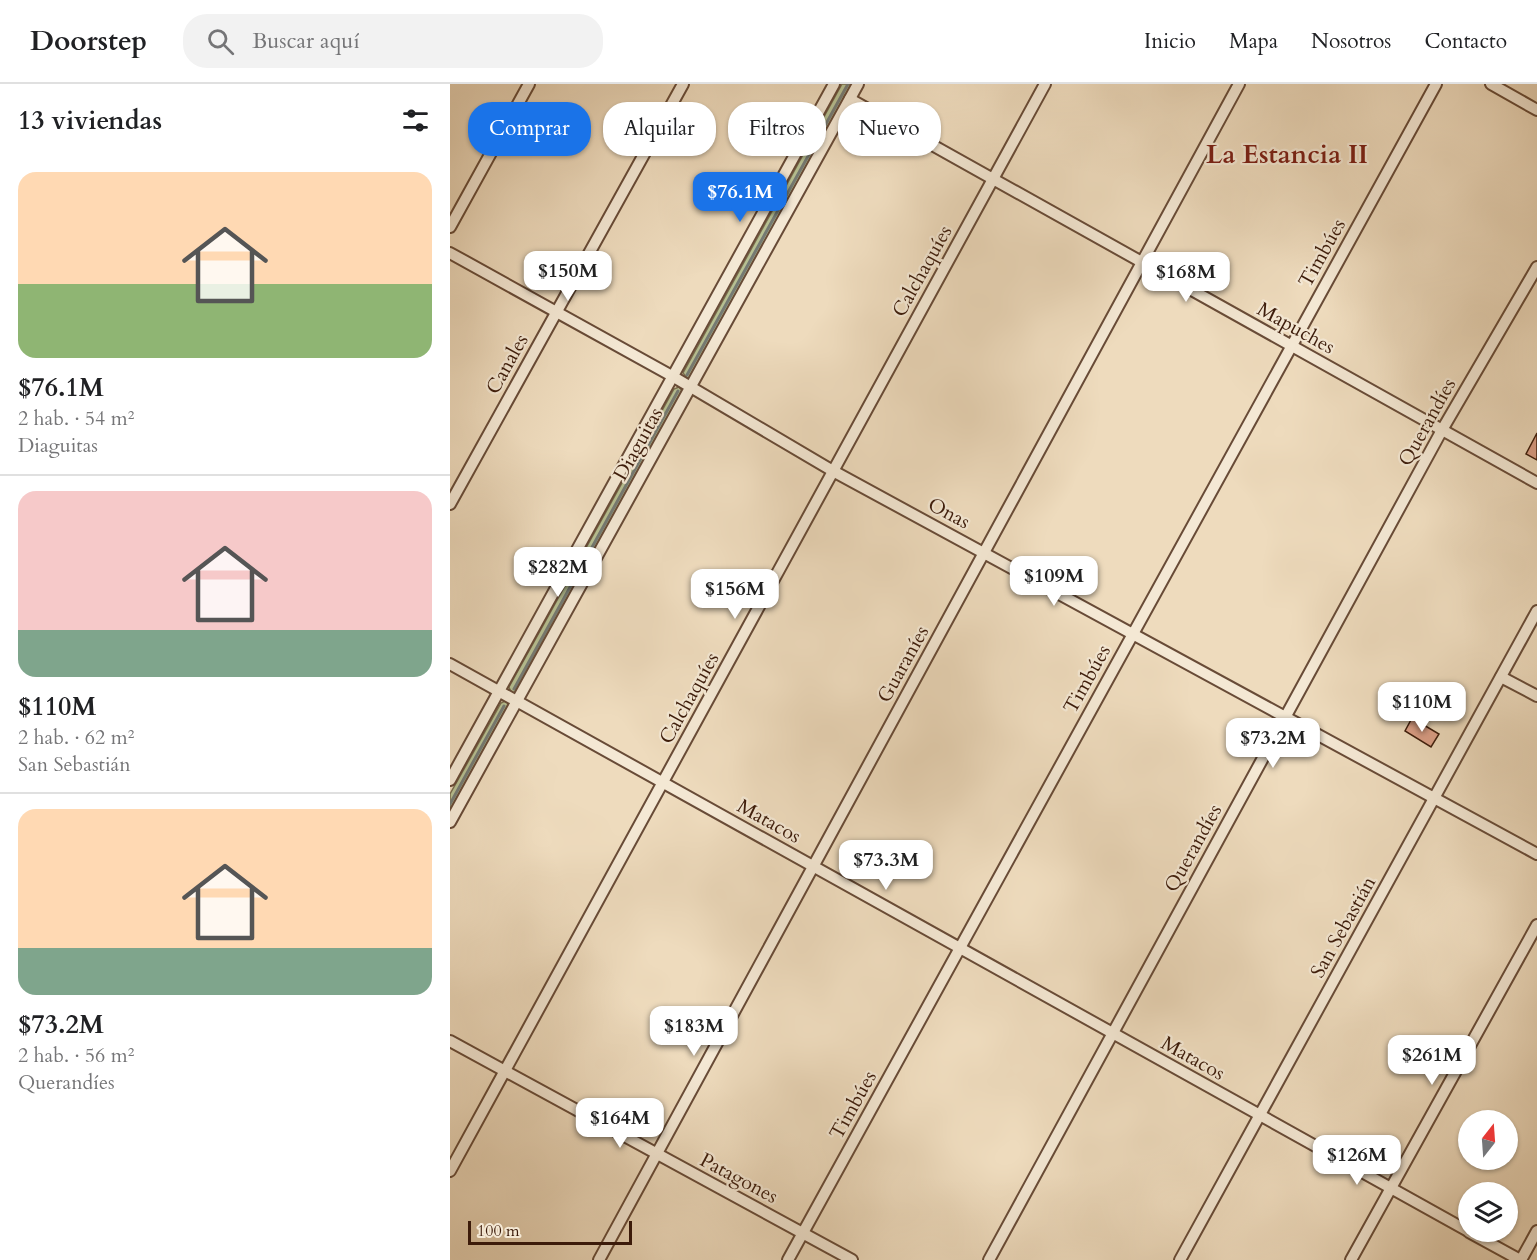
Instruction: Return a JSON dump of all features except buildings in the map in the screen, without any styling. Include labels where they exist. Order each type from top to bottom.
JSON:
[{"type":"street","points":[[450,227],[529,84]]},
{"type":"street","name":"Canales","points":[[450,504],[683,84]]},
{"type":"street","name":"Diaguitas","points":[[450,822],[858,84]]},
{"type":"street","name":"Calchaquíes","points":[[450,1171],[1045,84]]},
{"type":"street","name":"Guaraníes","points":[[599,1260],[1239,84]]},
{"type":"street","name":"Timbúes","points":[[788,1260],[1436,84]]},
{"type":"street","points":[[1491,84],[1537,110]]},
{"type":"street","name":"Diaguitas","points":[[450,780],[829,86]]},
{"type":"street","name":"Mapuches","points":[[850,99],[1537,483]]},
{"type":"street","name":"Onas","points":[[450,253],[672,376],[833,471],[1537,854]]},
{"type":"street","name":"Querandíes","points":[[989,1260],[1442,430],[1537,267]]},
{"type":"street","name":"San Sebastián","points":[[1180,1260],[1537,611]]},
{"type":"street","name":"Matacos","points":[[450,664],[1458,1225]]},
{"type":"street","points":[[1501,676],[1537,696]]},
{"type":"street","points":[[1351,1260],[1537,925]]},
{"type":"street","name":"Patagones","points":[[450,1041],[852,1260]]},
{"type":"street","points":[[1521,1260],[1537,1231]]},
{"type":"street","name":"Matacos","points":[[1489,1242],[1521,1260]]},
{"type":"green space","points":[[842,84],[854,84],[844,102],[838,102],[838,113],[826,135],[826,113]]},
{"type":"green space","points":[[802,156],[814,156],[691,379],[683,373]]},
{"type":"green space","points":[[679,387],[683,392],[517,693],[511,693],[509,687],[674,389]]},
{"type":"green space","points":[[505,701],[510,705],[450,817],[450,794],[501,703]]},
{"type":"waterway","points":[[687,375],[848,84]]},
{"type":"waterway","points":[[514,689],[678,391]]},
{"type":"waterway","points":[[450,804],[504,706]]},
{"type":"district","name":"La Estancia II","points":[[1287,154]]}]
